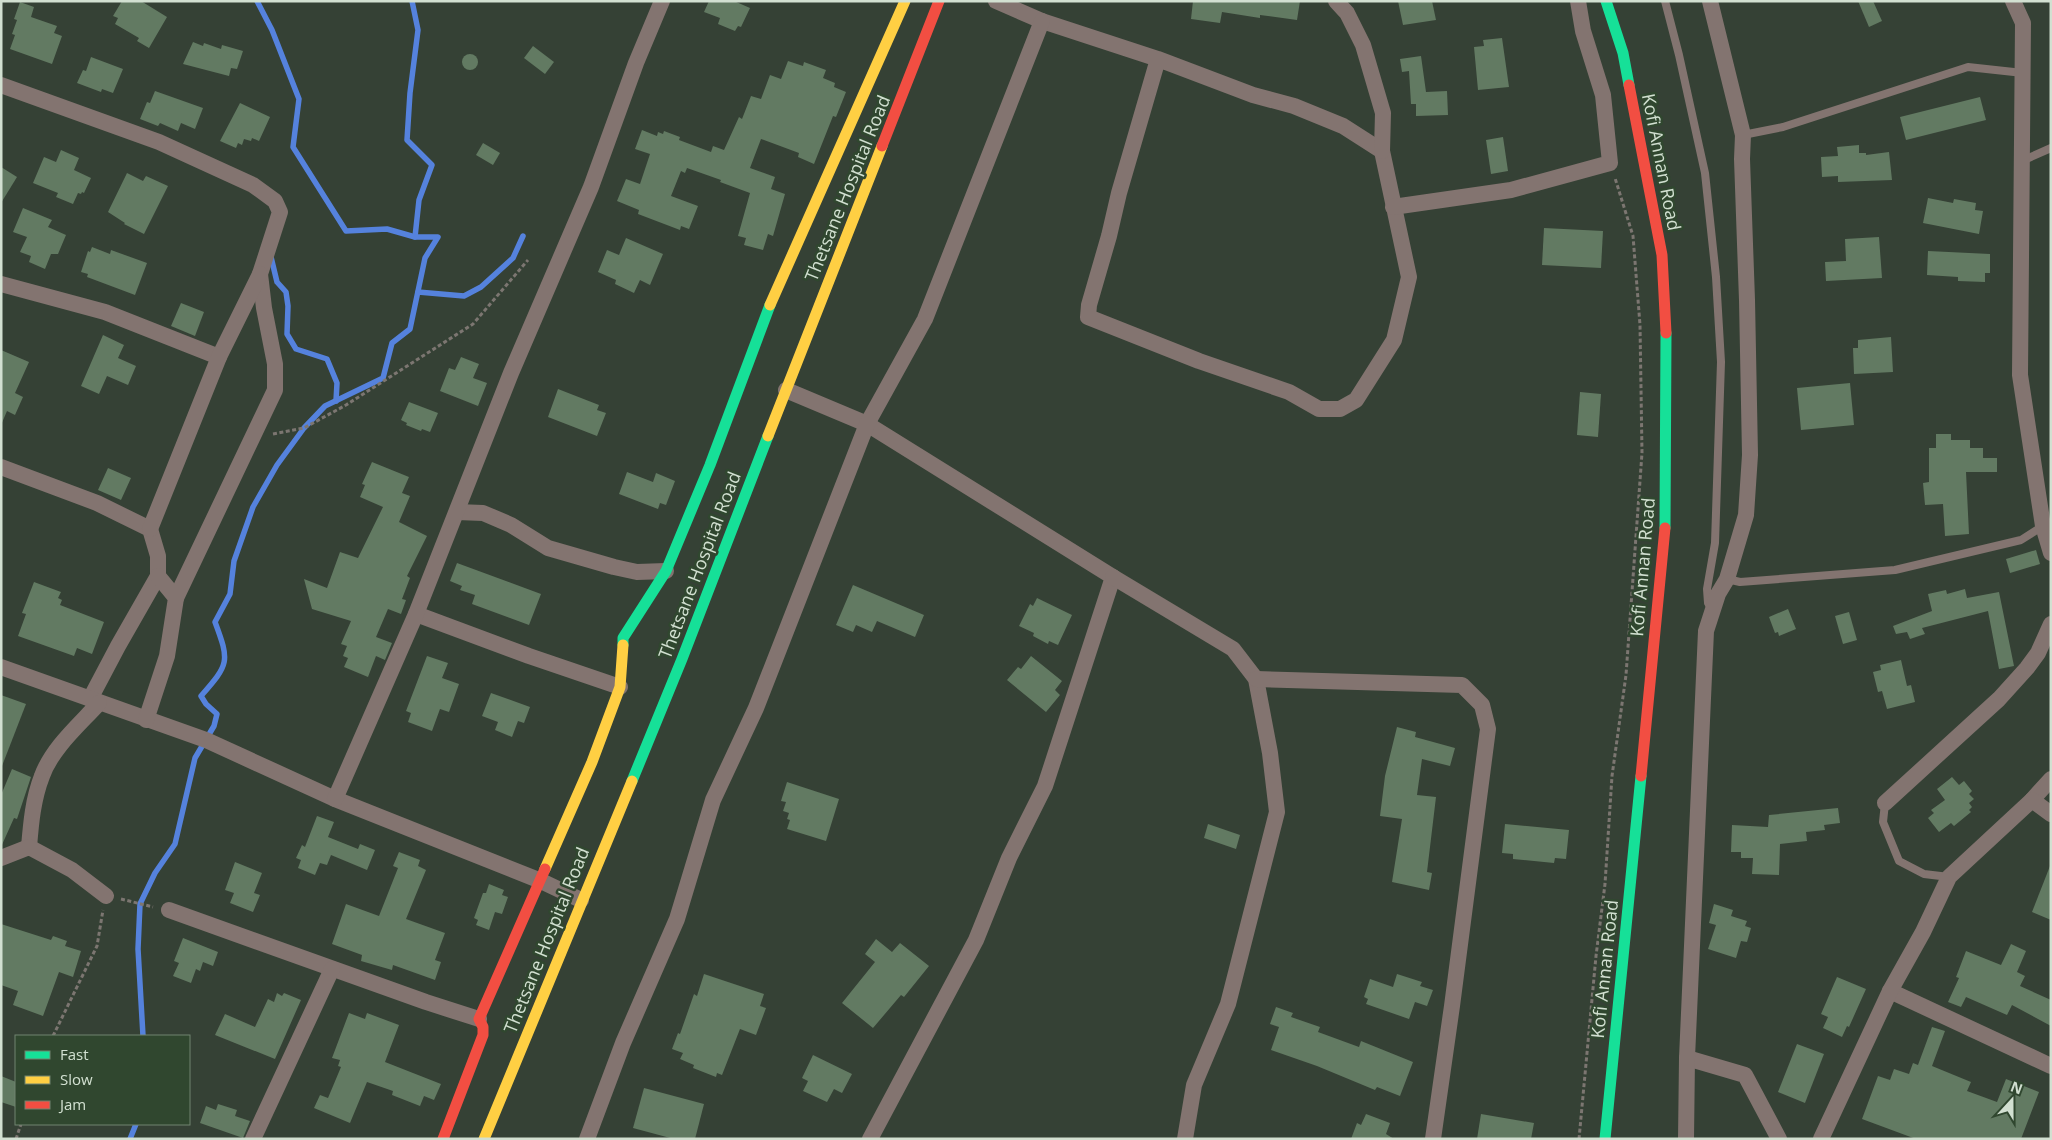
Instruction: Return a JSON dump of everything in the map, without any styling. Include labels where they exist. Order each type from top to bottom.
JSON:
[{"type":"main road","points":[[443,1139],[483,1035],[483,1027],[479,1019],[592,762],[620,688],[623,638],[666,571],[710,465],[773,296],[905,1]]},
{"type":"main road","name":"Thetsane Hospital Road","points":[[484,1139],[682,659],[814,316],[939,1]]},
{"type":"main road","name":"Kofi Annan Road","points":[[1605,1139],[1666,522],[1667,360],[1662,255],[1623,52],[1606,1]]},
{"type":"street","points":[[335,799],[416,614],[511,373],[591,187],[636,63],[662,1]]},
{"type":"street","points":[[996,1],[1042,21],[1158,59],[1253,95],[1294,106],[1343,126],[1382,152]]},
{"type":"street","points":[[1158,59],[1088,305],[1088,317],[1200,361],[1289,392],[1319,409],[1340,409],[1356,400],[1394,340],[1409,277],[1382,152],[1383,113],[1363,45],[1347,13],[1336,1]]},
{"type":"street","points":[[1393,207],[1512,190],[1610,163],[1603,95],[1583,31],[1578,1]]},
{"type":"street","points":[[1686,1139],[1687,1058],[1706,631],[1713,609],[1727,579],[1746,515],[1750,454],[1742,159],[1743,136],[1710,1]]},
{"type":"street","points":[[2013,1],[2023,23],[2024,73],[2020,375],[2051,553]]},
{"type":"street","points":[[587,1139],[622,1043],[677,919],[713,800],[756,708],[867,424],[925,319],[1042,21]]},
{"type":"street","points":[[1,85],[159,142],[253,185],[275,201],[280,212],[260,274],[220,357],[150,529],[158,556],[158,576],[118,646],[95,701],[54,754],[42,775],[32,812],[29,847]]},
{"type":"street","points":[[146,720],[167,656],[176,598],[275,390],[275,364],[264,308],[260,274]]},
{"type":"street","points":[[1,284],[105,312],[220,357]]},
{"type":"street","points":[[786,390],[867,424],[1113,577],[1233,649],[1256,680],[1270,753],[1277,812],[1228,1004],[1194,1085],[1185,1139]]},
{"type":"street","points":[[1,467],[97,503],[150,529]]},
{"type":"street","points":[[457,512],[482,513],[512,525],[548,548],[614,567],[637,572],[666,571]]},
{"type":"street","points":[[158,576],[176,598]]},
{"type":"street","points":[[870,1139],[976,940],[1009,858],[1045,786],[1113,577]]},
{"type":"street","points":[[416,614],[620,688]]},
{"type":"street","points":[[1884,803],[1999,700],[2038,653],[2051,624]]},
{"type":"street","points":[[1,667],[206,740],[335,799],[540,881],[581,900]]},
{"type":"street","points":[[1256,680],[1462,685],[1482,705],[1488,729],[1433,1139]]},
{"type":"street","points":[[1821,1139],[1890,991],[1923,932],[1949,877],[2032,800],[2051,779]]},
{"type":"street","points":[[2032,800],[2051,814]]},
{"type":"street","points":[[1,858],[29,847],[72,870],[106,896]]},
{"type":"street","points":[[169,910],[332,969],[479,1019]]},
{"type":"street","points":[[253,1139],[332,969]]},
{"type":"street","points":[[1890,991],[2051,1066]]},
{"type":"street","points":[[1687,1058],[1745,1075],[1779,1139]]},
{"type":"lane","points":[[1665,1],[1705,173],[1716,277],[1721,362],[1719,453],[1715,543],[1707,590],[1708,603],[1713,609]]},
{"type":"lane","points":[[1743,136],[1783,127],[1968,67],[2024,73]]},
{"type":"lane","points":[[2024,160],[2051,148]]},
{"type":"lane","points":[[1727,579],[1740,582],[1895,570],[2021,540],[2045,520]]},
{"type":"lane","points":[[1884,803],[1883,822],[1899,862],[1924,874],[1949,877]]},
{"type":"path","points":[[1579,1139],[1596,956],[1605,884],[1612,776],[1626,674],[1642,453],[1640,325],[1633,236],[1610,163]]},
{"type":"path","points":[[266,436],[304,428],[352,401],[473,324],[528,260]]},
{"type":"path","points":[[53,1035],[97,946],[106,896],[169,910]]},
{"type":"path","points":[[16,1139],[21,1125]]},
{"type":"building","points":[[122,1],[141,1],[167,17],[149,48],[137,41],[139,38],[115,24],[118,18],[113,16]]},
{"type":"building","points":[[709,1],[734,1],[750,8],[741,27],[738,26],[735,31],[718,24],[720,18],[704,12]]},
{"type":"building","points":[[1193,1],[1300,1],[1297,20],[1260,15],[1260,18],[1222,12],[1220,23],[1191,19]]},
{"type":"building","points":[[1398,1],[1432,1],[1436,20],[1403,25]]},
{"type":"building","points":[[1858,1],[1873,1],[1882,21],[1869,27]]},
{"type":"building","points":[[20,2],[34,7],[31,17],[57,26],[54,33],[62,36],[52,64],[10,49],[15,35],[12,34],[17,20],[14,19]]},
{"type":"building","points":[[1502,38],[1509,87],[1478,90],[1474,47],[1484,46],[1483,40]]},
{"type":"building","points":[[193,42],[203,46],[204,43],[221,49],[222,45],[243,51],[237,69],[231,68],[229,76],[183,64]]},
{"type":"building","points":[[533,46],[554,62],[545,74],[524,58]]},
{"type":"building","points":[[470,54],[478,62],[470,70],[462,62]]},
{"type":"building","points":[[1421,56],[1426,92],[1447,91],[1448,115],[1416,116],[1416,104],[1411,104],[1409,71],[1402,72],[1400,59]]},
{"type":"building","points":[[91,57],[123,69],[113,93],[102,89],[101,92],[77,83],[83,70],[86,71]]},
{"type":"building","points":[[788,61],[803,66],[804,62],[826,70],[823,78],[835,83],[834,87],[846,92],[836,117],[833,116],[814,164],[798,157],[799,153],[761,139],[750,168],[775,177],[771,189],[785,194],[773,236],[768,234],[763,250],[744,245],[746,238],[738,236],[750,193],[687,168],[685,173],[681,171],[671,196],[698,206],[689,229],[681,226],[680,230],[638,214],[639,210],[617,201],[626,179],[640,184],[650,154],[635,149],[642,130],[657,136],[658,132],[663,134],[664,131],[680,137],[679,140],[711,152],[713,146],[724,150],[739,117],[742,119],[751,96],[761,99],[770,75],[781,79]]},
{"type":"building","points":[[155,91],[203,108],[195,129],[181,123],[178,131],[160,123],[158,126],[140,119],[147,102],[150,103]]},
{"type":"building","points":[[1980,97],[1986,120],[1906,140],[1900,117]]},
{"type":"building","points":[[240,103],[270,117],[259,141],[252,138],[251,141],[244,139],[242,145],[238,143],[236,148],[220,141]]},
{"type":"building","points":[[1503,137],[1508,171],[1491,174],[1486,140]]},
{"type":"building","points":[[483,143],[500,153],[493,165],[476,155]]},
{"type":"building","points":[[1859,145],[1859,153],[1866,153],[1866,155],[1889,152],[1892,180],[1838,182],[1838,176],[1822,177],[1821,157],[1838,156],[1837,147]]},
{"type":"building","points":[[61,150],[79,158],[74,170],[91,178],[84,193],[78,193],[73,204],[56,197],[58,193],[33,183],[44,157],[56,162]]},
{"type":"building","points":[[1,167],[17,177],[1,203]]},
{"type":"building","points":[[127,173],[143,181],[146,176],[168,186],[144,234],[124,224],[108,212]]},
{"type":"building","points":[[1928,198],[1953,203],[1954,199],[1976,203],[1975,210],[1983,211],[1979,234],[1923,223]]},
{"type":"building","points":[[23,208],[52,220],[48,227],[66,235],[58,254],[51,254],[45,269],[29,262],[31,256],[20,252],[27,237],[13,232]]},
{"type":"building","points":[[1544,228],[1603,231],[1601,268],[1542,265]]},
{"type":"building","points":[[1879,237],[1882,278],[1826,281],[1825,262],[1846,261],[1845,239]]},
{"type":"building","points":[[626,238],[663,254],[650,285],[640,280],[634,293],[615,284],[616,280],[598,272],[607,250],[619,255]]},
{"type":"building","points":[[92,247],[110,254],[111,250],[147,263],[135,295],[87,277],[88,274],[81,272],[88,251],[90,252]]},
{"type":"building","points":[[1928,251],[1990,254],[1990,273],[1985,273],[1985,282],[1958,281],[1958,277],[1927,275]]},
{"type":"building","points":[[181,303],[204,312],[195,336],[171,326]]},
{"type":"building","points":[[103,335],[124,345],[118,358],[136,366],[128,385],[107,376],[99,394],[81,386]]},
{"type":"building","points":[[1891,337],[1893,372],[1854,374],[1853,348],[1858,348],[1858,340]]},
{"type":"building","points":[[1,350],[29,362],[15,393],[23,397],[15,415],[7,411],[1,425]]},
{"type":"building","points":[[461,357],[479,364],[473,378],[487,383],[478,406],[440,391],[449,368],[455,370]]},
{"type":"building","points":[[1850,383],[1854,425],[1801,430],[1797,388]]},
{"type":"building","points":[[558,389],[599,405],[597,410],[606,413],[597,436],[548,417]]},
{"type":"building","points":[[1580,392],[1601,394],[1598,437],[1577,435]]},
{"type":"building","points":[[409,402],[438,413],[430,432],[422,429],[421,431],[406,425],[407,423],[401,420]]},
{"type":"building","points":[[1936,434],[1951,434],[1951,440],[1970,440],[1970,448],[1983,448],[1983,458],[1997,458],[1997,472],[1966,472],[1969,534],[1945,536],[1943,504],[1925,505],[1923,483],[1929,482],[1929,448],[1936,448]]},
{"type":"building","points":[[372,462],[409,477],[402,493],[410,496],[399,522],[427,536],[407,576],[410,578],[402,599],[406,600],[401,614],[388,609],[376,637],[392,643],[385,660],[376,656],[368,677],[344,667],[348,658],[343,656],[347,646],[341,644],[351,621],[312,609],[304,579],[327,588],[340,552],[358,558],[383,507],[360,497],[365,485],[362,484]]},
{"type":"building","points":[[108,468],[131,478],[121,500],[98,490]]},
{"type":"building","points":[[627,472],[653,482],[656,473],[675,481],[666,505],[660,503],[658,509],[619,494]]},
{"type":"building","points":[[2036,550],[2040,564],[2010,573],[2006,559]]},
{"type":"building","points":[[457,563],[541,594],[529,625],[472,604],[475,595],[460,590],[462,586],[450,581]]},
{"type":"building","points":[[34,582],[61,592],[58,598],[62,600],[60,605],[104,622],[92,654],[77,648],[74,656],[18,636],[26,614],[22,613]]},
{"type":"building","points":[[853,585],[924,615],[915,637],[877,621],[872,632],[856,625],[853,632],[836,625]]},
{"type":"building","points":[[1965,589],[1967,598],[1999,592],[2014,666],[1999,669],[1988,611],[1922,628],[1925,634],[1910,639],[1907,632],[1896,634],[1893,626],[1932,611],[1928,594],[1946,590],[1947,594]]},
{"type":"building","points":[[1037,598],[1072,615],[1058,645],[1049,641],[1048,644],[1033,636],[1034,633],[1019,626],[1030,604],[1033,606]]},
{"type":"building","points":[[1788,609],[1796,629],[1779,636],[1778,632],[1775,633],[1769,617]]},
{"type":"building","points":[[1849,612],[1857,640],[1843,644],[1835,616]]},
{"type":"building","points":[[427,656],[448,663],[442,678],[459,684],[449,712],[440,709],[432,731],[408,722],[411,713],[406,711]]},
{"type":"building","points":[[1031,656],[1062,681],[1055,690],[1060,695],[1046,712],[1007,680],[1018,667],[1021,669]]},
{"type":"building","points":[[1901,660],[1907,686],[1911,685],[1915,702],[1887,709],[1882,691],[1878,692],[1873,672],[1881,670],[1880,665]]},
{"type":"building","points":[[491,693],[530,707],[524,723],[518,721],[512,737],[495,730],[498,722],[482,716]]},
{"type":"building","points":[[1,695],[26,704],[2,766],[1,766]]},
{"type":"building","points":[[1397,727],[1416,732],[1415,737],[1455,748],[1450,766],[1422,759],[1417,795],[1436,797],[1427,872],[1432,873],[1429,890],[1392,882],[1402,819],[1380,816],[1385,776]]},
{"type":"building","points":[[12,769],[31,777],[17,819],[14,818],[1,847],[1,795]]},
{"type":"building","points":[[1952,777],[1959,785],[1964,781],[1972,791],[1969,794],[1974,799],[1969,803],[1972,807],[1969,810],[1971,812],[1954,826],[1951,823],[1939,832],[1928,818],[1934,813],[1931,810],[1945,800],[1937,789]]},
{"type":"building","points":[[787,782],[839,799],[826,841],[787,829],[790,820],[787,819],[789,813],[783,811],[786,802],[781,801]]},
{"type":"building","points":[[1838,808],[1840,823],[1824,825],[1825,830],[1806,832],[1807,841],[1780,844],[1779,875],[1752,874],[1753,858],[1741,858],[1741,852],[1731,852],[1732,825],[1768,827],[1769,815]]},
{"type":"building","points":[[317,816],[334,822],[328,837],[358,849],[360,844],[375,850],[367,870],[331,855],[327,865],[320,863],[315,875],[298,868],[301,860],[296,858],[302,845],[305,847]]},
{"type":"building","points":[[1208,824],[1240,835],[1236,849],[1204,838]]},
{"type":"building","points":[[1505,824],[1569,830],[1566,859],[1555,858],[1554,863],[1513,859],[1513,854],[1502,853]]},
{"type":"building","points":[[399,852],[420,860],[418,866],[426,870],[406,919],[445,933],[435,960],[441,962],[435,980],[393,965],[392,970],[361,961],[362,955],[332,944],[346,904],[379,916],[398,868],[393,866]]},
{"type":"building","points":[[235,862],[262,873],[254,893],[260,895],[253,912],[230,903],[234,893],[225,890]]},
{"type":"building","points":[[2051,866],[2051,920],[2032,912]]},
{"type":"building","points":[[489,884],[504,890],[502,895],[508,897],[502,914],[495,912],[489,930],[476,925],[478,920],[474,918],[483,893],[486,893]]},
{"type":"building","points":[[1714,904],[1733,910],[1731,916],[1747,921],[1745,926],[1751,928],[1747,942],[1741,941],[1736,958],[1708,949],[1716,925],[1709,923]]},
{"type":"building","points":[[1,924],[51,940],[53,936],[67,941],[65,946],[81,951],[73,977],[59,972],[43,1016],[13,1005],[18,991],[1,985]]},
{"type":"building","points":[[183,938],[218,952],[213,966],[203,962],[200,971],[196,969],[191,983],[173,976],[179,963],[174,961]]},
{"type":"building","points":[[876,939],[892,952],[900,943],[929,966],[904,997],[901,995],[873,1028],[842,1003],[875,962],[865,954]]},
{"type":"building","points":[[2011,944],[2026,951],[2017,972],[2025,976],[2020,986],[2051,1000],[2051,1026],[2012,1005],[2007,1015],[1966,997],[1961,1007],[1948,1002],[1959,978],[1956,977],[1966,951],[2001,965]]},
{"type":"building","points":[[704,974],[764,994],[760,1006],[766,1008],[756,1035],[740,1029],[722,1075],[717,1073],[716,1077],[693,1068],[694,1065],[680,1059],[683,1053],[672,1049],[678,1033],[680,1034],[694,994],[697,996]]},
{"type":"building","points":[[1397,974],[1422,982],[1420,986],[1433,990],[1427,1006],[1415,1002],[1409,1019],[1366,1004],[1368,999],[1364,997],[1370,979],[1393,987]]},
{"type":"building","points":[[1837,977],[1866,989],[1849,1027],[1847,1026],[1842,1037],[1823,1028],[1828,1017],[1821,1014]]},
{"type":"building","points":[[277,993],[282,996],[284,993],[301,1000],[275,1059],[215,1035],[225,1014],[255,1027],[268,999],[274,1002]]},
{"type":"building","points":[[1276,1007],[1293,1013],[1291,1017],[1320,1027],[1318,1032],[1359,1047],[1361,1041],[1413,1062],[1400,1096],[1377,1087],[1375,1090],[1317,1066],[1271,1050],[1279,1027],[1270,1024]]},
{"type":"building","points":[[349,1013],[365,1019],[367,1013],[399,1025],[385,1062],[441,1084],[434,1100],[424,1096],[420,1106],[392,1095],[393,1091],[367,1082],[350,1123],[314,1108],[320,1095],[328,1098],[341,1067],[338,1066],[340,1060],[332,1058]]},
{"type":"building","points":[[1932,1027],[1945,1031],[1932,1066],[1971,1082],[1967,1091],[1997,1102],[2006,1079],[2039,1092],[2021,1139],[1916,1139],[1862,1119],[1878,1076],[1890,1080],[1894,1069],[1909,1074],[1913,1063],[1918,1065]]},
{"type":"building","points":[[1797,1044],[1824,1054],[1805,1103],[1778,1092]]},
{"type":"building","points":[[813,1055],[852,1074],[842,1093],[834,1089],[827,1102],[803,1091],[808,1081],[802,1078]]},
{"type":"building","points":[[1,1076],[15,1082],[15,1107],[1,1102]]},
{"type":"building","points":[[644,1088],[704,1104],[695,1139],[674,1139],[633,1128]]},
{"type":"building","points":[[218,1104],[237,1110],[235,1116],[250,1121],[243,1138],[200,1123],[206,1106],[216,1110]]},
{"type":"building","points":[[1366,1114],[1390,1123],[1386,1134],[1394,1139],[1351,1139],[1357,1123],[1361,1125]]},
{"type":"building","points":[[1481,1114],[1534,1123],[1531,1139],[1477,1139]]},
{"type":"waterway","points":[[143,1035],[138,949],[140,904],[155,873],[175,844],[195,758],[214,726],[217,714],[206,704],[201,696],[217,677],[224,662],[223,646],[215,622],[230,594],[234,561],[253,507],[277,465],[304,428],[325,406],[383,378],[392,343],[410,329],[425,258],[438,237],[415,237],[387,229],[346,231],[293,147],[299,99],[272,30],[257,1]]},
{"type":"waterway","points":[[412,1],[418,30],[410,93],[407,140],[432,165],[419,200],[415,237]]},
{"type":"waterway","points":[[418,292],[464,296],[481,287],[513,258],[523,236]]},
{"type":"waterway","points":[[271,257],[277,282],[286,292],[288,306],[287,334],[296,349],[327,359],[337,383],[336,401]]},
{"type":"waterway","points":[[130,1139],[136,1125]]},
{"type":"traffic: fast","points":[[1606,1],[1623,53],[1629,85]]},
{"type":"traffic: fast","points":[[623,645],[623,638],[666,571],[710,465],[770,305]]},
{"type":"traffic: fast","points":[[1665,528],[1666,333]]},
{"type":"traffic: fast","points":[[632,781],[682,659],[768,436]]},
{"type":"traffic: fast","points":[[1605,1139],[1641,776]]},
{"type":"traffic: slow","points":[[770,305],[905,1]]},
{"type":"traffic: slow","points":[[768,436],[882,146]]},
{"type":"traffic: slow","points":[[545,869],[592,762],[620,687],[623,645]]},
{"type":"traffic: slow","points":[[484,1139],[632,781]]},
{"type":"traffic: jam","points":[[882,146],[939,1]]},
{"type":"traffic: jam","points":[[1629,85],[1662,255],[1666,333]]},
{"type":"traffic: jam","points":[[1641,776],[1665,528]]},
{"type":"traffic: jam","points":[[443,1139],[483,1035],[483,1027],[479,1019],[545,869]]}]
